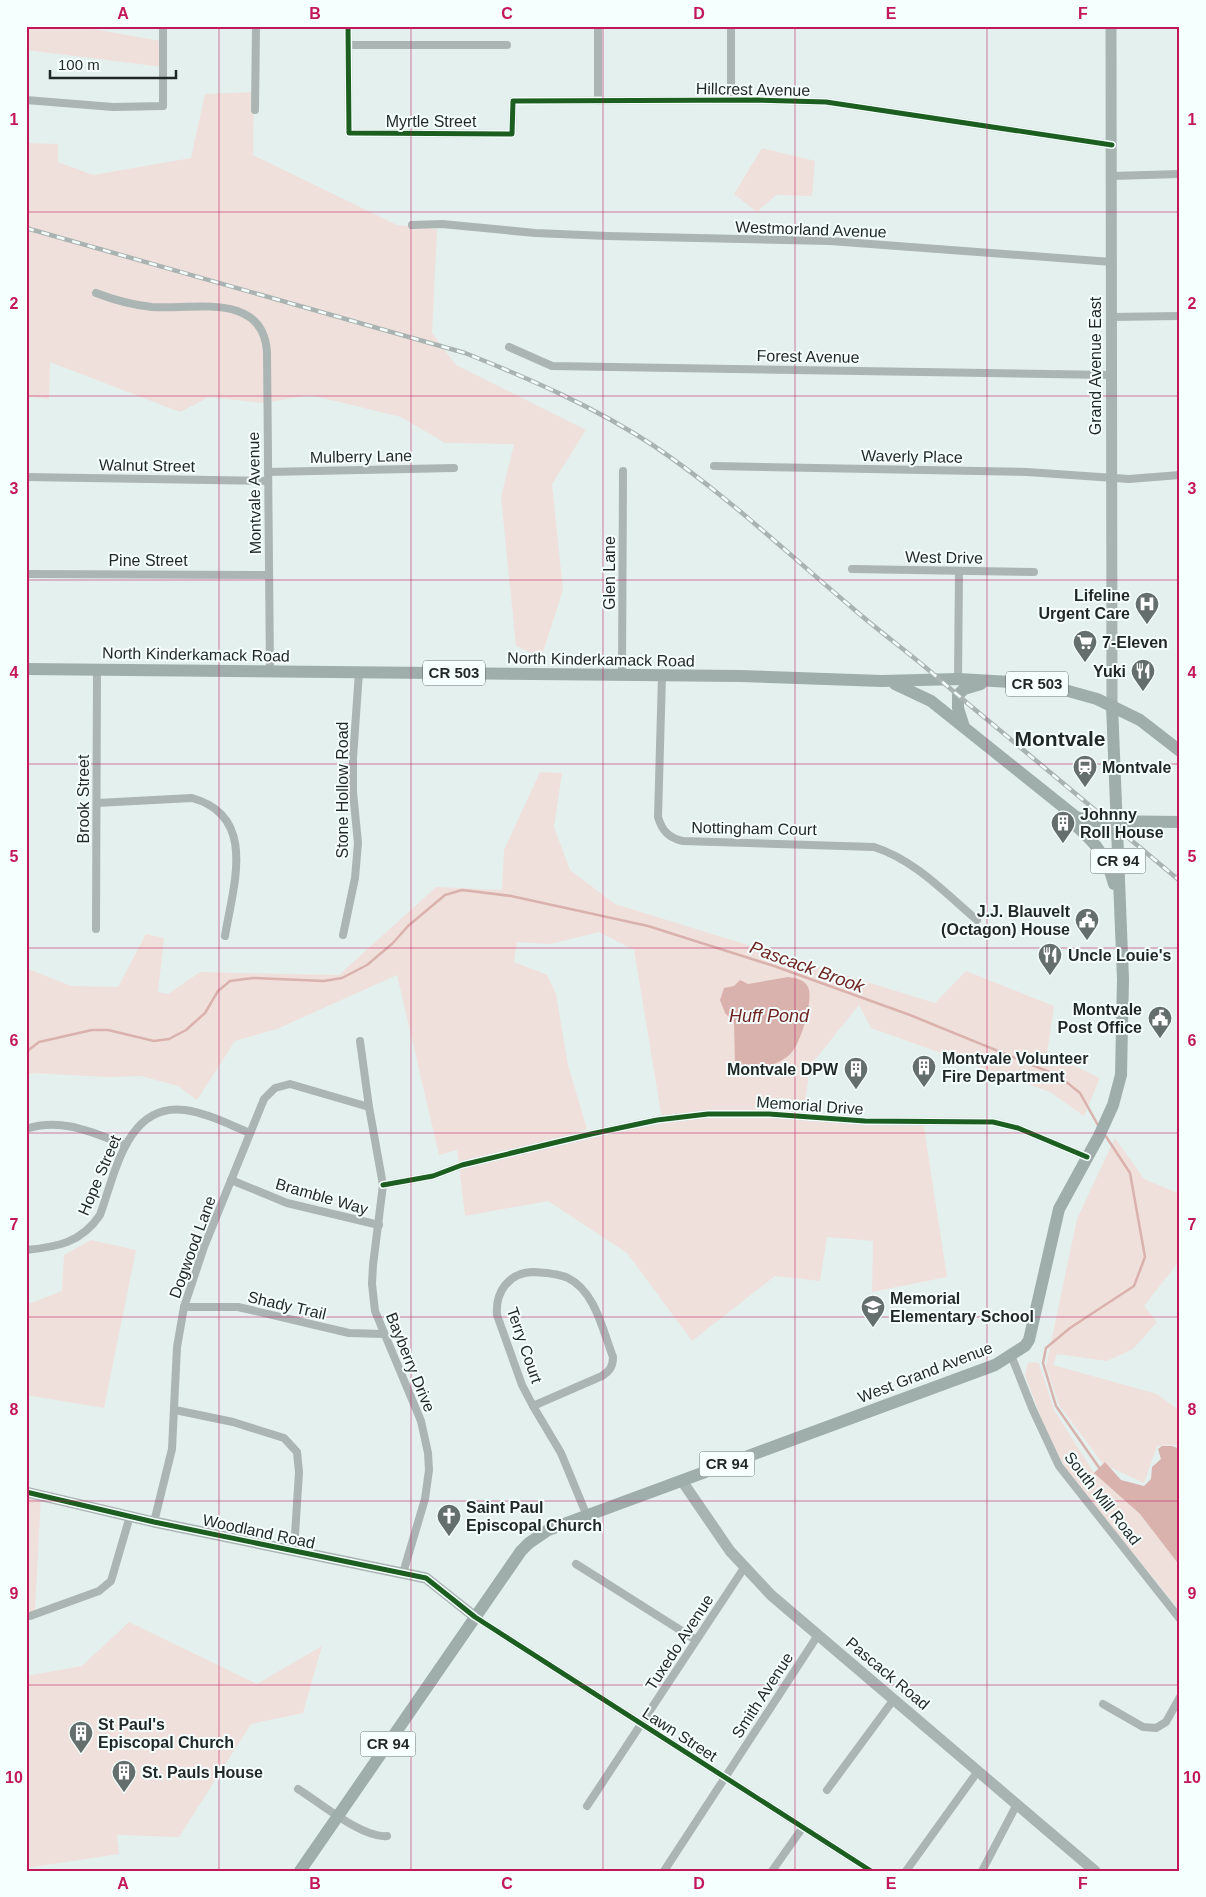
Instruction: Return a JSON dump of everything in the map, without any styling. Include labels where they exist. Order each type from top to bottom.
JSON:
[{"type":"main road","name":"North Kinderkamack Road","points":[[26,668],[622,675],[882,681],[958,679],[1011,682],[1077,692],[1112,706]]},
{"type":"main road","points":[[958,679],[958,708],[964,727]]},
{"type":"main road","name":"CR 503","points":[[882,681],[900,684],[915,691],[964,727],[1076,817],[1093,822],[1180,822]]},
{"type":"main road","points":[[958,695],[964,689],[975,684],[1011,682]]},
{"type":"main road","name":"CR 503","points":[[1112,706],[1140,720],[1180,751]]},
{"type":"main road","name":"West Grand Avenue","points":[[475,1617],[529,1543],[548,1530],[995,1365],[1025,1346],[1033,1331],[1058,1209],[1099,1136],[1113,1105],[1120,1081],[1123,1043],[1124,979],[1112,706]]},
{"type":"main road","points":[[1055,800],[1062,813],[1095,843],[1102,852],[1120,899]]},
{"type":"main road","name":"CR 94","points":[[300,1871],[475,1617]]},
{"type":"street","points":[[26,100],[89,105],[163,106],[163,26]]},
{"type":"street","points":[[256,26],[256,110]]},
{"type":"street","points":[[348,26],[348,45],[507,45]]},
{"type":"street","points":[[598,26],[598,101]]},
{"type":"street","points":[[730,100],[731,26]]},
{"type":"street","name":"Grand Avenue East","points":[[1111,26],[1112,262],[1110,477],[1112,706]]},
{"type":"street","name":"Myrtle Street","points":[[348,45],[349,134],[512,134]]},
{"type":"street","name":"Hillcrest Avenue","points":[[512,134],[513,101],[792,100],[861,106],[1112,145]]},
{"type":"street","points":[[1112,176],[1180,174]]},
{"type":"street","name":"Westmorland Avenue","points":[[412,225],[442,224],[607,236],[830,241],[1112,262]]},
{"type":"street","name":"Montvale Avenue","points":[[96,293],[126,303],[154,307],[231,308],[252,319],[262,332],[266,346],[270,671]]},
{"type":"street","points":[[1111,317],[1180,316]]},
{"type":"street","name":"Forest Avenue","points":[[509,347],[552,366],[1111,375]]},
{"type":"street","name":"Waverly Place","points":[[714,466],[1028,472],[1129,479],[1180,475]]},
{"type":"street","name":"Mulberry Lane","points":[[268,472],[454,468]]},
{"type":"street","name":"Glen Lane","points":[[622,675],[623,471]]},
{"type":"street","name":"Walnut Street","points":[[26,477],[268,481]]},
{"type":"street","name":"West Drive","points":[[852,569],[1034,572]]},
{"type":"street","points":[[958,679],[959,571]]},
{"type":"street","name":"Pine Street","points":[[26,574],[269,575]]},
{"type":"street","name":"Brook Street","points":[[96,929],[97,669]]},
{"type":"street","name":"Stone Hollow Road","points":[[342,935],[355,878],[358,843],[353,792],[353,758],[359,672]]},
{"type":"street","name":"Nottingham Court","points":[[662,676],[658,817],[664,830],[669,835],[683,841],[874,847],[888,851],[911,864],[977,920]]},
{"type":"street","points":[[96,804],[192,798],[203,801],[221,812],[228,821],[236,844],[225,936]]},
{"type":"street","name":"Bayberry Drive","points":[[360,1041],[369,1107],[383,1185],[372,1284],[375,1311],[421,1420],[428,1453],[425,1499],[403,1573]]},
{"type":"street","name":"Dogwood Lane","points":[[154,1522],[172,1449],[177,1348],[184,1307],[197,1265],[264,1099],[269,1093],[282,1085],[298,1085],[369,1107]]},
{"type":"street","name":"Hope Street","points":[[26,1250],[66,1244],[86,1232],[95,1223],[100,1215],[131,1134],[146,1118],[166,1110],[177,1109],[195,1112],[250,1133]]},
{"type":"street","name":"Memorial Drive","points":[[383,1185],[433,1176],[462,1165],[591,1134],[678,1117],[739,1113],[865,1122],[969,1120],[993,1122],[1018,1128],[1087,1157]]},
{"type":"street","points":[[26,1129],[47,1124],[73,1126],[126,1145]]},
{"type":"street","name":"Bramble Way","points":[[231,1180],[293,1205],[379,1225]]},
{"type":"street","name":"Terry Court","points":[[533,1406],[608,1373],[613,1363],[613,1357],[591,1302],[583,1289],[562,1276],[530,1272],[521,1273],[507,1282],[501,1289],[496,1306],[497,1315],[516,1370],[533,1406],[561,1453],[588,1516]]},
{"type":"street","name":"Shady Trail","points":[[184,1307],[238,1307],[348,1333],[384,1334]]},
{"type":"street","name":"South Mill Road","points":[[1011,1355],[1032,1408],[1059,1466],[1180,1619]]},
{"type":"street","points":[[175,1410],[233,1422],[284,1438],[293,1446],[299,1459],[294,1551]]},
{"type":"street","name":"Pascack Road","points":[[682,1481],[744,1568],[771,1595],[1095,1871]]},
{"type":"street","name":"Woodland Road","points":[[26,1492],[154,1522],[426,1578],[475,1617]]},
{"type":"street","points":[[30,1616],[105,1587],[115,1574],[130,1516]]},
{"type":"street","points":[[576,1564],[696,1640]]},
{"type":"street","name":"Tuxedo Avenue","points":[[587,1806],[744,1568]]},
{"type":"street","name":"Lawn Street","points":[[475,1617],[872,1871]]},
{"type":"street","name":"Smith Avenue","points":[[664,1871],[818,1635]]},
{"type":"street","points":[[1103,1704],[1144,1727],[1156,1728],[1166,1722],[1180,1697]]},
{"type":"street","points":[[827,1790],[894,1699]]},
{"type":"street","points":[[906,1871],[978,1771]]},
{"type":"street","points":[[298,1788],[374,1835],[387,1836]]},
{"type":"street","points":[[982,1871],[1017,1804]]},
{"type":"street","points":[[772,1871],[803,1827]]},
{"type":"shaded area","points":[[26,26],[76,26],[161,41],[163,67],[26,50]]},
{"type":"shaded area","points":[[254,92],[253,155],[397,225],[437,229],[432,333],[456,365],[586,430],[552,484],[563,590],[542,655],[536,655],[516,646],[501,497],[514,444],[445,443],[401,417],[310,395],[264,403],[209,397],[180,412],[50,362],[49,399],[26,396],[26,143],[58,144],[58,162],[93,175],[191,158],[205,94]]},
{"type":"shaded area","points":[[762,148],[815,161],[812,196],[776,195],[757,212],[734,194]]},
{"type":"shaded area","points":[[540,772],[562,773],[554,827],[570,870],[615,904],[935,1003],[966,971],[1054,1006],[1047,1053],[1100,1078],[1084,1116],[1050,1092],[871,1028],[859,1005],[810,1066],[803,1119],[923,1121],[947,1277],[872,1292],[873,1241],[827,1237],[820,1281],[775,1276],[692,1341],[627,1253],[548,1201],[465,1216],[457,1150],[439,1155],[397,975],[277,1029],[235,1041],[197,1100],[178,1086],[141,1076],[107,1077],[32,1073],[26,1076],[26,968],[71,986],[118,987],[146,934],[164,938],[158,992],[168,994],[200,972],[339,975],[436,887],[502,890],[504,850]],"holes":[[[599,932],[634,950],[662,1119],[558,1139],[587,1129],[568,1065],[556,994],[547,975],[514,962],[517,942],[550,944]]]},
{"type":"shaded area","points":[[1115,1138],[1144,1179],[1180,1194],[1180,1260],[1144,1306],[1157,1322],[1133,1349],[1107,1361],[1057,1354],[1053,1365],[1157,1394],[1180,1411],[1180,1445],[1157,1446],[1144,1483],[1103,1464],[1059,1405],[1046,1366],[1077,1219]]},
{"type":"shaded area","points":[[91,1240],[136,1250],[104,1408],[26,1395],[26,1305],[62,1291],[64,1255]]},
{"type":"shaded area","points":[[1028,1363],[1039,1363],[1054,1410],[1094,1473],[1140,1514],[1180,1566],[1180,1611],[1067,1471],[1049,1439],[1025,1375]]},
{"type":"shaded area","points":[[26,1491],[41,1495],[35,1610],[26,1614]]},
{"type":"shaded area","points":[[129,1622],[257,1684],[322,1646],[303,1713],[251,1724],[179,1837],[117,1835],[119,1854],[26,1868],[26,1676],[82,1666]]},
{"type":"water","name":"Huff Pond","points":[[788,977],[804,982],[808,987],[809,993],[806,1020],[796,1047],[783,1060],[755,1070],[743,1070],[735,1064],[734,1023],[725,1013],[720,1000],[724,988],[734,986],[740,980],[748,984]]},
{"type":"water","points":[[1162,1446],[1172,1446],[1180,1449],[1180,1566],[1140,1514],[1094,1473],[1105,1462],[1121,1480],[1144,1486],[1151,1479],[1152,1467],[1161,1459],[1158,1449]]},
{"type":"waterway","name":"Pascack Brook","points":[[26,1052],[39,1042],[92,1030],[108,1030],[154,1041],[169,1039],[186,1030],[205,1013],[218,991],[230,981],[253,978],[324,981],[342,978],[367,965],[393,943],[408,926],[445,895],[462,890],[511,896],[648,926],[774,966],[910,1015],[1059,1076],[1080,1093],[1099,1127]]},
{"type":"waterway","name":"Pascack Brook","points":[[1100,1469],[1056,1406],[1043,1363],[1046,1348],[1070,1328],[1134,1286],[1145,1257],[1130,1173],[1105,1135]]},
{"type":"railway","points":[[26,228],[465,353],[514,373],[585,406],[632,432],[680,464],[730,503],[860,615],[928,669],[1180,881]]},
{"type":"cycle path","points":[[348,26],[349,133],[512,134],[513,101],[757,100],[826,102],[1112,145]]},
{"type":"cycle path","points":[[383,1185],[433,1176],[462,1165],[591,1134],[657,1120],[708,1114],[769,1114],[865,1121],[993,1122],[1018,1128],[1087,1157]]},
{"type":"cycle path","points":[[26,1492],[154,1522],[426,1578],[475,1617],[871,1871]]},
{"type":"place","name":"Lifeline Urgent Care","points":[[1147,625]]},
{"type":"place","name":"7-Eleven","points":[[1085,663]]},
{"type":"place","name":"Yuki","points":[[1143,692]]},
{"type":"place","name":"Montvale","points":[[1085,788]]},
{"type":"place","name":"Johnny Roll House","points":[[1063,844]]},
{"type":"place","name":"J.J. Blauvelt (Octagon) House","points":[[1087,941]]},
{"type":"place","name":"Uncle Louie's","points":[[1050,976]]},
{"type":"place","name":"Montvale Post Office","points":[[1160,1039]]},
{"type":"place","name":"Montvale Volunteer Fire Department","points":[[924,1088]]},
{"type":"place","name":"Montvale DPW","points":[[856,1090]]},
{"type":"place","name":"Memorial Elementary School","points":[[873,1328]]},
{"type":"place","name":"Saint Paul Episcopal Church","points":[[449,1537]]},
{"type":"place","name":"St Paul's Episcopal Church","points":[[81,1754]]},
{"type":"place","name":"St. Pauls House","points":[[124,1793]]},
{"type":"district","name":"Montvale","points":[[1060,739]]}]
